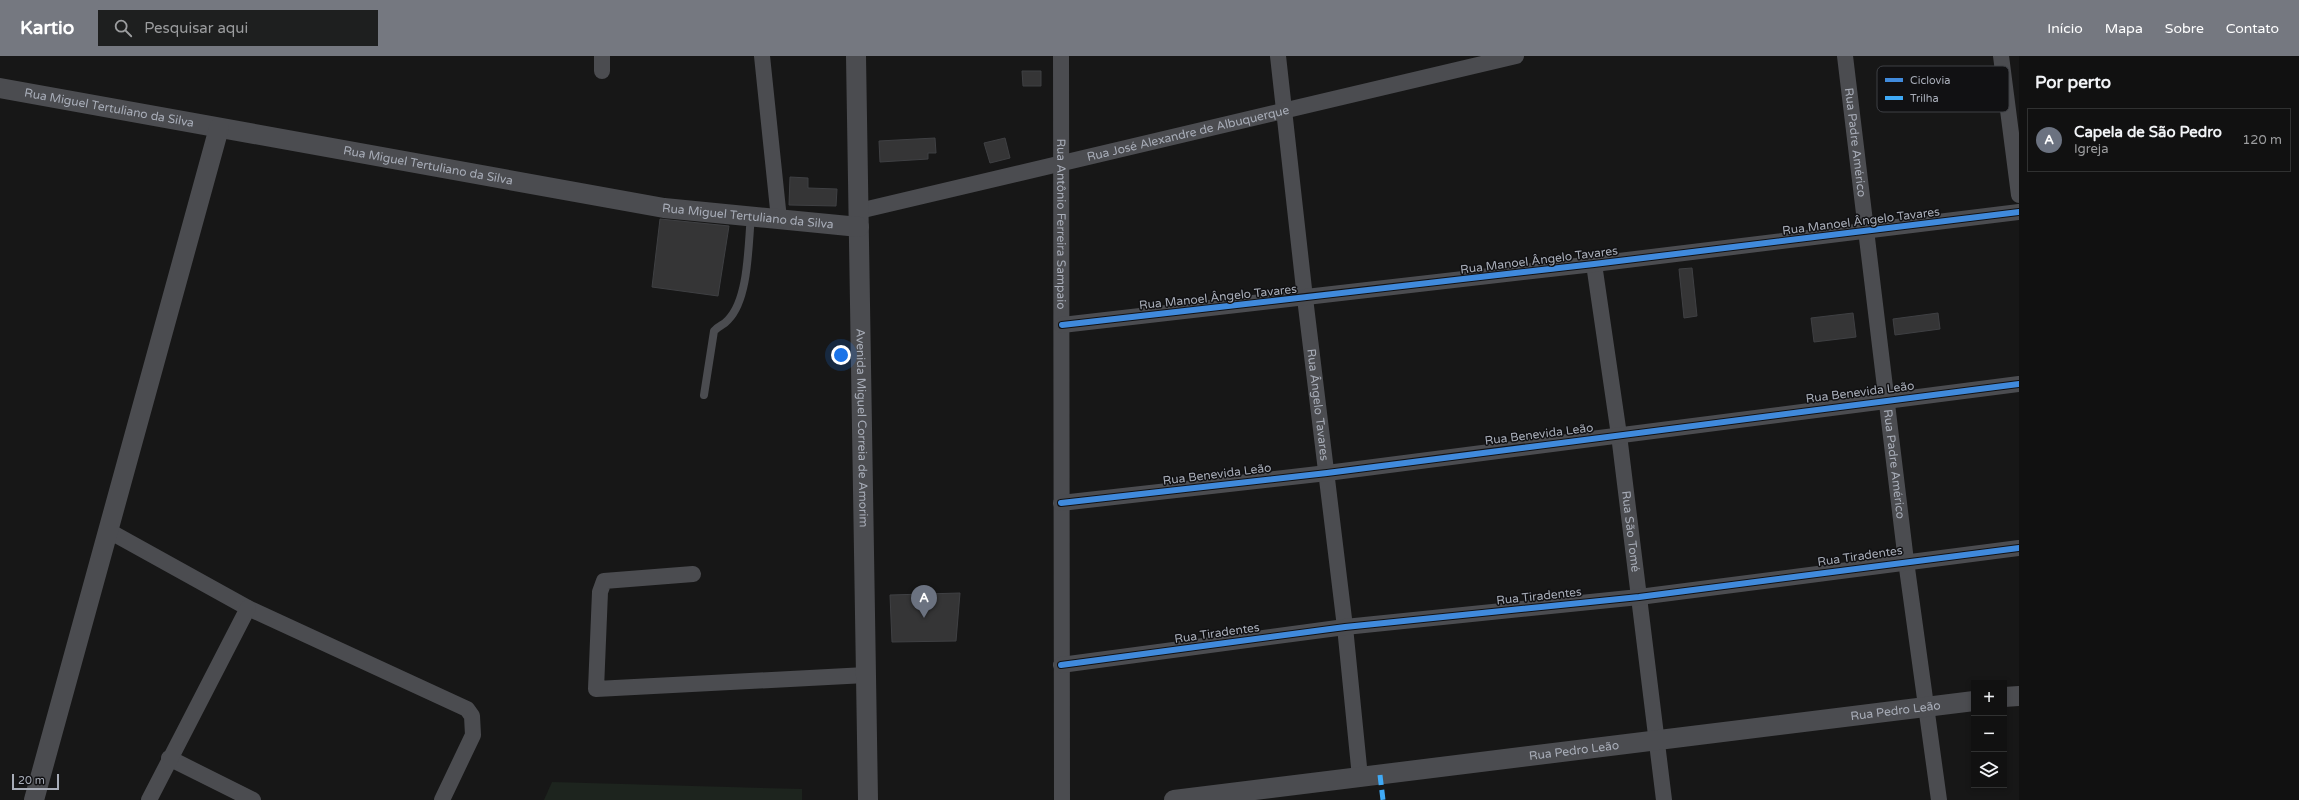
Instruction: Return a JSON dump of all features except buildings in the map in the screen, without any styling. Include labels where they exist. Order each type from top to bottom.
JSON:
[{"type":"street","points":[[762,56],[779,219]]},
{"type":"street","name":"Avenida Miguel Correia de Amorim","points":[[856,56],[868,800]]},
{"type":"street","name":"Rua Antônio Ferreira Sampaio","points":[[1061,56],[1062,800]]},
{"type":"street","name":"Rua Ângelo Tavares","points":[[1278,56],[1305,298],[1345,627],[1360,777]]},
{"type":"street","name":"Rua José Alexandre de Albuquerque","points":[[859,219],[1061,163],[1516,56]]},
{"type":"street","name":"Rua Padre Américo","points":[[1845,56],[1906,561],[1939,800]]},
{"type":"street","points":[[2001,56],[2002,66]]},
{"type":"street","name":"Rua Miguel Tertuliano da Silva","points":[[0,88],[664,208],[779,219],[859,219]]},
{"type":"street","points":[[2008,112],[2019,195]]},
{"type":"street","points":[[34,800],[219,128]]},
{"type":"street","name":"Rua Manoel Ângelo Tavares","points":[[1062,325],[1594,264],[2019,212]]},
{"type":"street","name":"Rua São Tomé","points":[[1594,264],[1619,435],[1655,742],[1664,800]]},
{"type":"street","name":"Rua Benevida Leão","points":[[1061,503],[1327,473],[1886,399],[2019,384]]},
{"type":"street","points":[[108,532],[248,608],[466,709],[472,716],[473,735],[442,800]]},
{"type":"street","name":"Rua Tiradentes","points":[[1061,665],[1345,627],[1639,597],[1906,561],[2019,548]]},
{"type":"street","points":[[693,574],[604,581],[600,592],[596,689],[866,675]]},
{"type":"street","points":[[149,800],[248,608]]},
{"type":"street","points":[[2007,697],[2019,696]]},
{"type":"street","name":"Rua Pedro Leão","points":[[1174,800],[1655,742],[1971,700]]},
{"type":"street","points":[[170,758],[253,800]]},
{"type":"lane","points":[[704,395],[714,331],[719,325],[728,321],[740,300],[751,216]]},
{"type":"shaded area","points":[[552,782],[802,789],[802,800],[544,800]]},
{"type":"marked path","points":[[1380,775],[1383,800]]},
{"type":"cycle path","points":[[1062,325],[1594,264],[2019,212]]},
{"type":"cycle path","points":[[1061,503],[1327,473],[2019,384]]},
{"type":"cycle path","points":[[1061,665],[1345,627],[1639,597],[2019,548]]},
{"type":"place","name":"Capela de São Pedro","points":[[924,618]]}]
